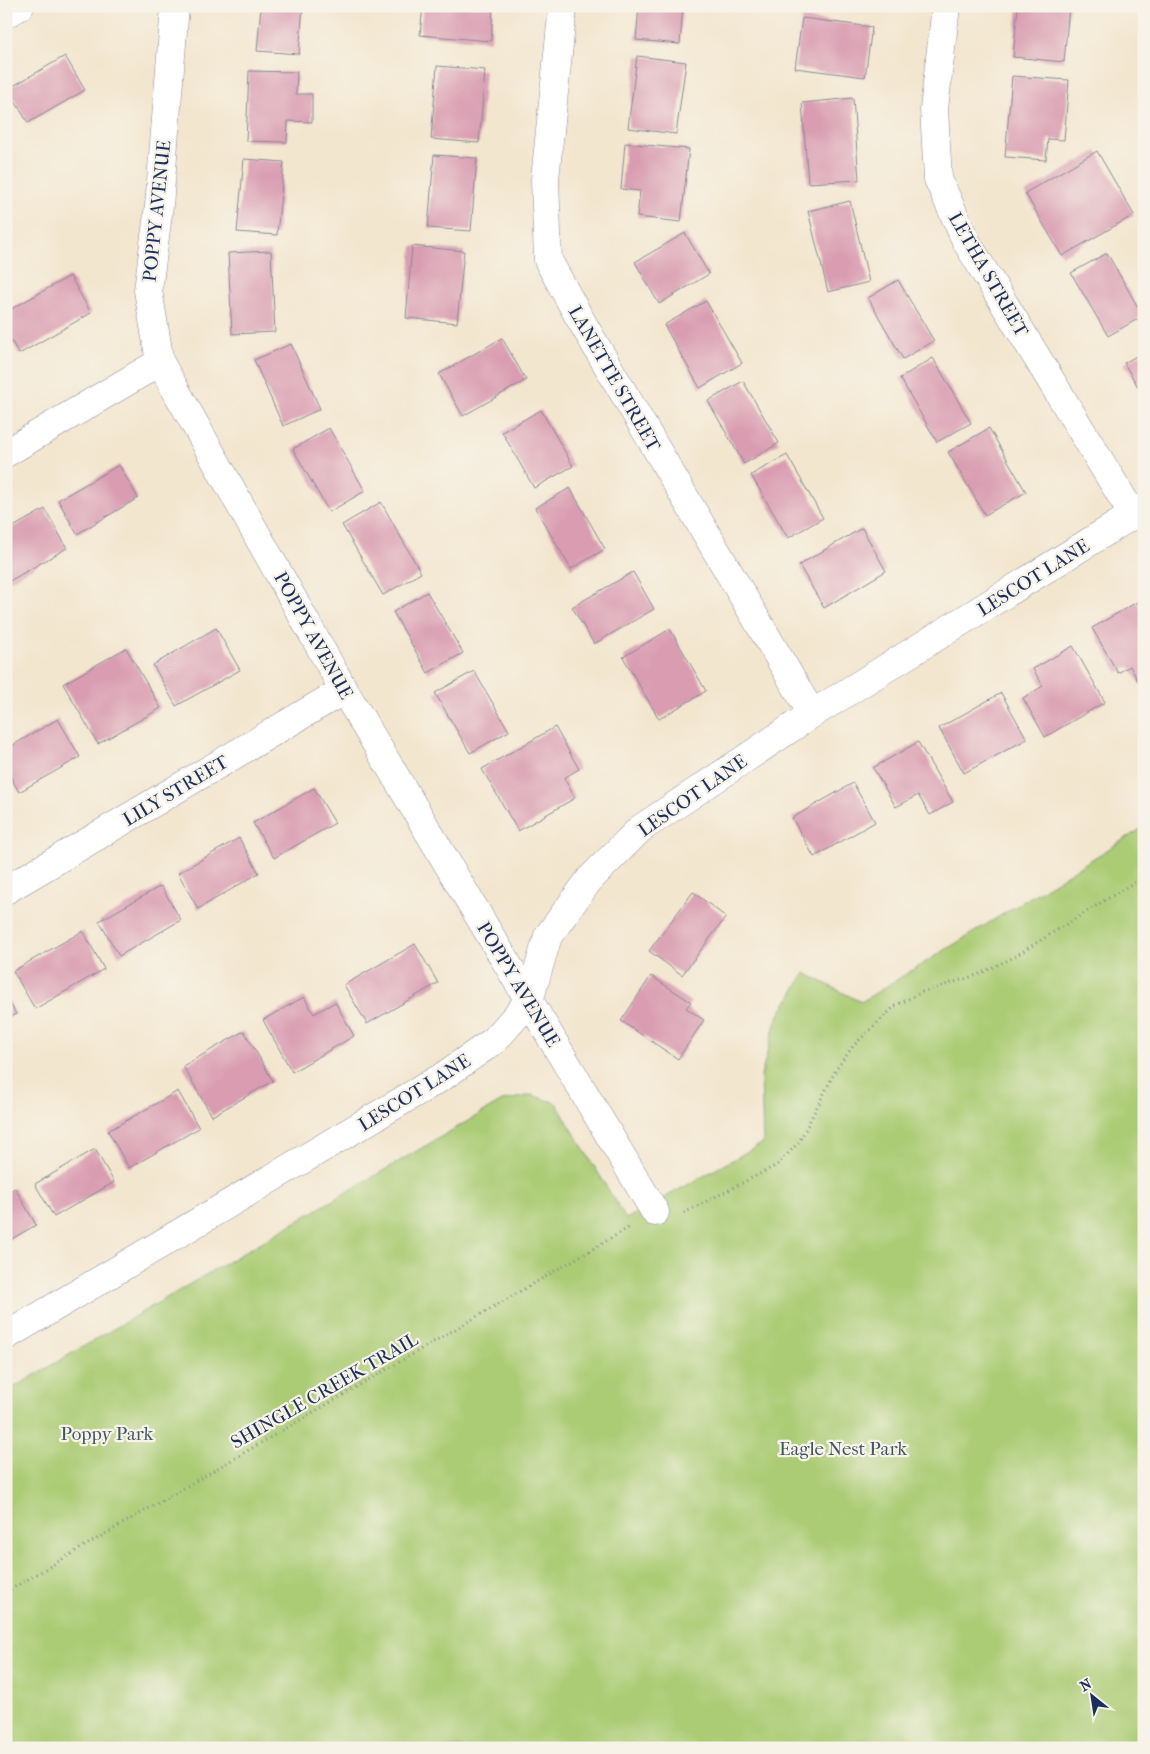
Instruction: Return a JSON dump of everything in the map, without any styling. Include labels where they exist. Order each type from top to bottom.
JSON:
[{"type":"street","points":[[6,14],[20,6]]},
{"type":"street","name":"POPPY AVENUE","points":[[175,6],[159,206],[148,290],[160,362],[344,690],[655,1212]]},
{"type":"street","name":"LANETTE STREET","points":[[563,6],[545,179],[548,260],[579,317],[812,714]]},
{"type":"street","name":"LETHA STREET","points":[[946,6],[934,109],[938,179],[967,243],[1138,512]]},
{"type":"street","points":[[6,453],[160,362]]},
{"type":"street","name":"LESCOT LANE","points":[[6,1336],[442,1077],[494,1040],[529,1001],[548,936],[596,873],[640,829],[812,714],[1138,512]]},
{"type":"street","name":"LILY STREET","points":[[6,890],[344,690]]},
{"type":"path","points":[[655,1212],[671,1219],[777,1165],[799,1142],[838,1068],[852,1046],[895,1006],[922,992],[977,974],[1012,958],[1144,876]]},
{"type":"path","name":"SHINGLE CREEK TRAIL","points":[[6,1592],[655,1212]]},
{"type":"green space","name":"Eagle Nest Park","points":[[1144,827],[1144,1748],[6,1748],[6,1392],[502,1101],[532,1095],[556,1103],[626,1219],[763,1143],[761,1076],[776,1020],[805,973],[861,1002]]},
{"type":"building","points":[[261,6],[303,6],[299,54],[257,51]]},
{"type":"building","points":[[423,6],[493,6],[491,41],[420,35]]},
{"type":"building","points":[[639,6],[683,6],[680,44],[636,40]]},
{"type":"building","points":[[1018,6],[1069,6],[1064,62],[1013,57]]},
{"type":"building","points":[[802,18],[872,27],[865,77],[795,68]]},
{"type":"building","points":[[65,56],[85,90],[28,123],[8,89]]},
{"type":"building","points":[[637,56],[686,62],[676,134],[628,128]]},
{"type":"building","points":[[437,66],[485,70],[479,143],[431,139]]},
{"type":"building","points":[[249,71],[297,72],[296,94],[312,94],[312,122],[288,121],[287,142],[246,141]]},
{"type":"building","points":[[1012,76],[1069,80],[1064,140],[1048,139],[1046,160],[1005,157]]},
{"type":"building","points":[[853,98],[859,180],[808,183],[802,103]]},
{"type":"building","points":[[625,143],[689,149],[681,222],[637,217],[640,191],[621,189]]},
{"type":"building","points":[[1097,151],[1134,215],[1062,256],[1025,193]]},
{"type":"building","points":[[434,155],[477,158],[471,231],[428,228]]},
{"type":"building","points":[[244,159],[284,162],[277,235],[237,232]]},
{"type":"building","points":[[850,201],[869,282],[828,292],[808,211]]},
{"type":"building","points":[[685,233],[709,274],[659,304],[635,262]]},
{"type":"building","points":[[412,246],[464,251],[457,323],[406,318]]},
{"type":"building","points":[[271,251],[275,332],[232,334],[228,253]]},
{"type":"building","points":[[1107,253],[1143,316],[1108,336],[1071,273]]},
{"type":"building","points":[[70,276],[91,313],[19,354],[6,332],[6,312]]},
{"type":"building","points":[[898,280],[934,341],[903,359],[868,298]]},
{"type":"building","points":[[706,301],[742,363],[700,388],[664,325]]},
{"type":"building","points":[[502,338],[526,380],[463,416],[439,374]]},
{"type":"building","points":[[291,344],[320,409],[283,426],[254,360]]},
{"type":"building","points":[[1144,352],[1144,397],[1124,363]]},
{"type":"building","points":[[933,358],[971,423],[937,442],[900,378]]},
{"type":"building","points":[[743,381],[779,443],[744,464],[708,401]]},
{"type":"building","points":[[541,410],[573,466],[534,488],[502,432]]},
{"type":"building","points":[[329,428],[365,491],[329,512],[293,449]]},
{"type":"building","points":[[989,428],[1026,492],[985,515],[948,452]]},
{"type":"building","points":[[787,455],[823,518],[788,538],[751,475]]},
{"type":"building","points":[[119,465],[138,498],[77,534],[58,500]]},
{"type":"building","points":[[570,488],[605,549],[571,569],[535,508]]},
{"type":"building","points":[[381,502],[421,573],[383,595],[342,525]]},
{"type":"building","points":[[45,509],[67,548],[6,583],[6,531]]},
{"type":"building","points":[[862,528],[886,571],[824,608],[799,565]]},
{"type":"building","points":[[633,572],[654,609],[594,644],[572,607]]},
{"type":"building","points":[[427,592],[463,653],[428,673],[393,612]]},
{"type":"building","points":[[1137,602],[1144,614],[1144,682],[1140,685],[1130,666],[1118,673],[1092,628]]},
{"type":"building","points":[[216,628],[240,670],[176,706],[153,665]]},
{"type":"building","points":[[670,629],[706,691],[659,719],[623,657]]},
{"type":"building","points":[[1073,646],[1105,702],[1045,737],[1023,698],[1043,686],[1033,669]]},
{"type":"building","points":[[126,648],[161,708],[98,744],[63,684]]},
{"type":"building","points":[[474,671],[509,731],[470,753],[435,693]]},
{"type":"building","points":[[1001,693],[1027,739],[964,773],[939,728]]},
{"type":"building","points":[[58,719],[80,757],[19,792],[6,769],[6,749]]},
{"type":"building","points":[[555,727],[579,769],[564,778],[575,798],[518,831],[482,769]]},
{"type":"building","points":[[918,742],[953,802],[930,815],[918,795],[896,807],[873,768]]},
{"type":"building","points":[[853,783],[875,822],[814,857],[792,818]]},
{"type":"building","points":[[314,788],[335,823],[274,858],[253,823]]},
{"type":"building","points":[[239,838],[259,873],[198,909],[178,873]]},
{"type":"building","points":[[161,886],[181,920],[119,956],[99,921]]},
{"type":"building","points":[[693,892],[726,917],[682,975],[649,951]]},
{"type":"building","points":[[83,931],[104,969],[35,1009],[13,971]]},
{"type":"building","points":[[415,944],[438,983],[367,1024],[344,985]]},
{"type":"building","points":[[651,976],[691,1002],[686,1008],[704,1020],[678,1059],[621,1021]]},
{"type":"building","points":[[6,996],[16,1014],[6,1019]]},
{"type":"building","points":[[304,997],[314,1014],[335,1002],[354,1036],[292,1072],[263,1020]]},
{"type":"building","points":[[244,1031],[273,1081],[212,1116],[183,1066]]},
{"type":"building","points":[[178,1091],[199,1128],[129,1168],[108,1131]]},
{"type":"building","points":[[95,1149],[114,1182],[54,1217],[35,1184]]},
{"type":"building","points":[[15,1188],[36,1225],[6,1242],[6,1193]]},
{"type":"park label","name":"Poppy Park","points":[[107,1433]]}]
